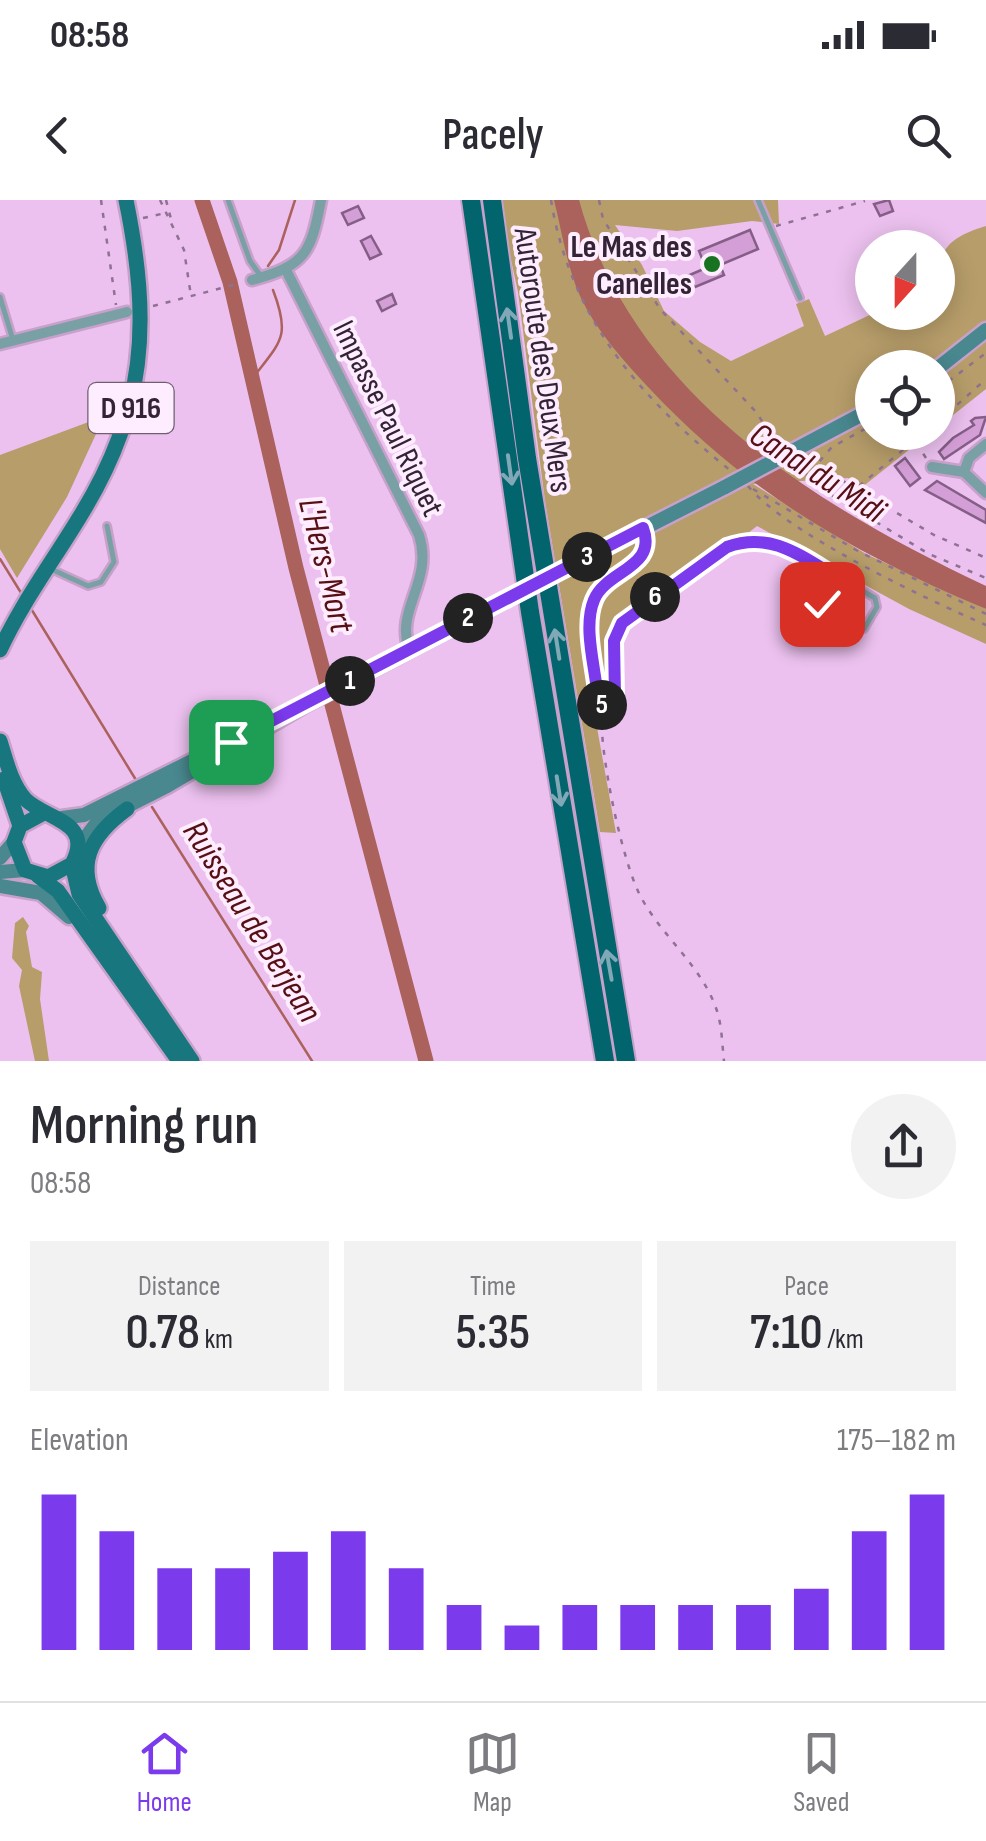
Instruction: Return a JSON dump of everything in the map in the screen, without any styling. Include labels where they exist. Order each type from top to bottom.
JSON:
[{"type":"highway","name":"Autoroute des Deux Mers","points":[[471,200],[530,612],[605,1061]]},
{"type":"highway","name":"Autoroute des Deux Mers","points":[[492,200],[527,458],[626,1061]]},
{"type":"main road","name":"D 916","points":[[0,650],[99,484],[132,403],[140,370],[142,298],[126,200]]},
{"type":"main road","name":"D 916","points":[[0,668],[18,617]]},
{"type":"main road","points":[[0,741],[16,785],[44,813],[62,818],[74,830],[79,894],[102,922],[192,1061]]},
{"type":"main road","points":[[0,771],[20,826],[14,842],[32,873],[58,891],[180,1061]]},
{"type":"main road","points":[[102,922],[86,880],[86,856],[102,827],[128,809]]},
{"type":"main road","points":[[20,826],[44,813]]},
{"type":"main road","points":[[32,873],[57,875],[75,856]]},
{"type":"street","points":[[257,279],[287,272],[308,248],[321,200]]},
{"type":"street","name":"Impasse Paul Riquet","points":[[287,272],[420,535],[424,568],[406,622],[409,648]]},
{"type":"street","points":[[0,344],[127,312]]},
{"type":"street","points":[[955,355],[986,330]]},
{"type":"street","points":[[62,818],[84,815],[305,704],[855,418]]},
{"type":"street","points":[[964,472],[968,458],[986,444]]},
{"type":"street","points":[[932,466],[964,472],[986,493]]},
{"type":"street","points":[[75,856],[98,821],[128,809],[305,704]]},
{"type":"street","points":[[0,858],[14,842]]},
{"type":"street","points":[[0,872],[32,873]]},
{"type":"street","points":[[0,886],[29,889],[51,899],[102,951]]},
{"type":"lane","points":[[228,200],[257,279]]},
{"type":"lane","points":[[758,200],[800,298]]},
{"type":"lane","points":[[777,276],[788,271]]},
{"type":"lane","points":[[795,286],[806,281]]},
{"type":"lane","points":[[0,296],[13,340]]},
{"type":"lane","points":[[48,568],[88,586],[100,582],[114,562],[107,526]]},
{"type":"lane","points":[[643,528],[646,539],[641,558],[605,584],[593,600],[593,657],[598,702],[603,705],[615,696],[614,641],[622,623],[710,556],[745,540],[760,539],[788,548],[877,603],[864,629]]},
{"type":"lane","points":[[822,604],[838,578]]},
{"type":"path","points":[[102,200],[112,257],[116,306],[113,316]]},
{"type":"path","points":[[160,200],[172,221]]},
{"type":"path","points":[[166,200],[190,270],[191,296]]},
{"type":"path","points":[[550,200],[572,284],[602,337],[645,392],[752,488],[856,550],[986,614]]},
{"type":"path","points":[[599,200],[604,220],[660,309],[758,414],[766,428],[764,449]]},
{"type":"path","points":[[770,228],[865,201]]},
{"type":"path","points":[[143,218],[164,213]]},
{"type":"path","points":[[152,306],[257,279]]},
{"type":"path","points":[[955,376],[986,353]]},
{"type":"path","points":[[955,407],[986,379]]},
{"type":"path","points":[[810,473],[832,448],[855,435]]},
{"type":"path","points":[[858,487],[904,450]]},
{"type":"path","points":[[920,450],[932,466]]},
{"type":"path","points":[[986,558],[934,536],[858,487],[810,473],[801,475],[929,554],[986,578]]},
{"type":"path","points":[[752,488],[757,500],[803,529],[919,594],[986,625]]},
{"type":"path","points":[[603,705],[601,722],[610,783],[632,877],[660,928],[707,989],[717,1010],[724,1061]]},
{"type":"shaded area","points":[[498,200],[778,200],[779,224],[752,221],[677,231],[615,225],[642,265],[664,311],[700,342],[731,361],[804,326],[796,304],[809,299],[825,336],[855,322],[855,330],[955,330],[955,240],[986,226],[986,389],[955,414],[955,350],[855,350],[855,450],[909,450],[861,488],[848,478],[753,484],[866,554],[986,609],[986,644],[909,609],[757,526],[634,623],[626,635],[611,698],[596,722],[616,833],[600,832],[545,501],[518,292]]},
{"type":"shaded area","points":[[554,200],[579,200],[605,269],[641,331],[686,386],[738,435],[796,479],[858,519],[986,586],[986,609],[892,566],[805,517],[764,490],[686,425],[620,356],[587,309],[572,273]]},
{"type":"shaded area","points":[[94,420],[102,421],[67,497],[17,578],[0,549],[0,455]]},
{"type":"shaded area","points":[[23,917],[29,926],[26,932],[32,967],[42,972],[40,999],[49,1061],[35,1061],[19,986],[22,970],[12,958],[15,923]]},
{"type":"building","points":[[889,200],[893,211],[880,216],[874,204]]},
{"type":"building","points":[[358,206],[364,218],[348,225],[342,213]]},
{"type":"building","name":"Le Mas des Canelles","points":[[750,230],[758,249],[720,265],[724,275],[690,289],[685,277],[706,268],[699,251]]},
{"type":"building","points":[[371,236],[381,254],[370,259],[361,241]]},
{"type":"building","points":[[392,294],[396,304],[382,311],[377,301]]},
{"type":"building","points":[[986,417],[980,435],[944,459],[939,452],[955,450],[955,437],[974,425],[971,421]]},
{"type":"building","points":[[905,458],[920,478],[910,486],[895,466]]},
{"type":"building","points":[[937,481],[986,510],[986,523],[925,490]]},
{"type":"waterway","name":"L'Hers-Mort","points":[[202,200],[230,282],[296,568],[426,1061]]},
{"type":"waterway","points":[[268,266],[279,250],[295,200]]},
{"type":"waterway","points":[[252,379],[280,338],[281,318],[273,290]]},
{"type":"waterway","name":"Ruisseau de Berjean","points":[[0,559],[23,596]]},
{"type":"waterway","name":"Ruisseau de Berjean","points":[[30,607],[136,780]]},
{"type":"waterway","name":"Ruisseau de Berjean","points":[[152,807],[312,1061]]},
{"type":"place","name":"Le Mas des Canelles","points":[[712,264]]},
{"type":"route","points":[[231,742],[643,528],[646,546],[641,558],[605,584],[593,600],[593,657],[598,702],[603,705],[615,696],[614,641],[622,623],[727,547],[745,540],[774,542],[838,578],[822,604]]},
{"type":"water label","name":"Canal du Midi","points":[[818,472]]}]
